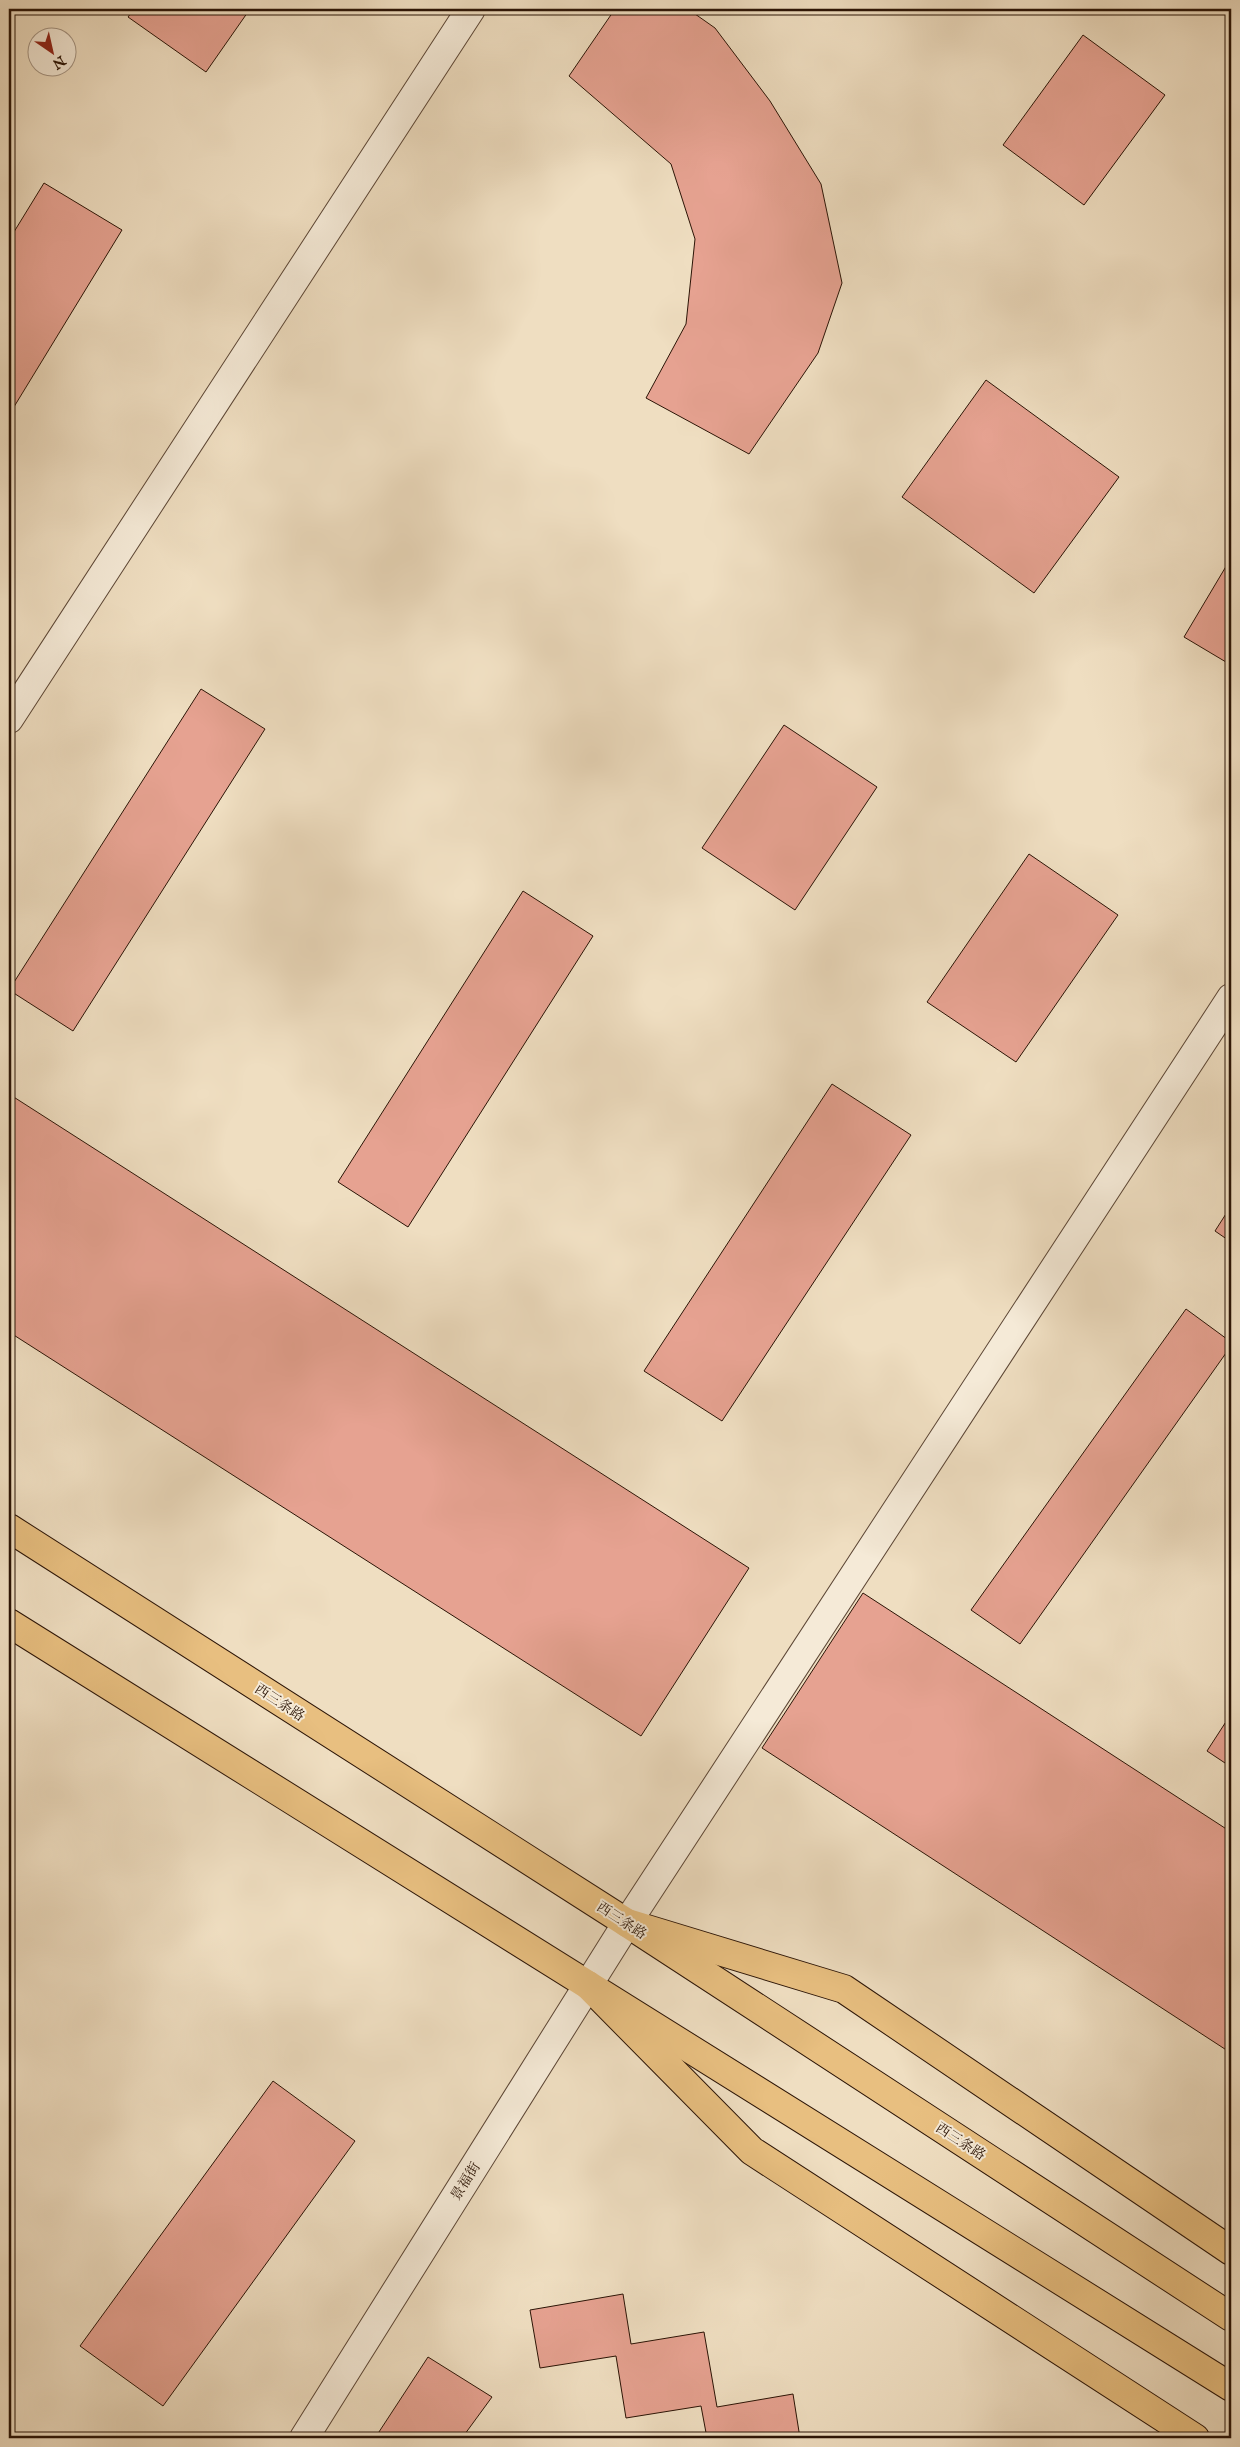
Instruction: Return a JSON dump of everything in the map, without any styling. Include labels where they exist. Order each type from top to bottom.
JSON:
[{"type":"main road","name":"西三条路","points":[[9,1528],[627,1923],[1231,2317]]},
{"type":"main road","points":[[9,1623],[1231,2388]]},
{"type":"main road","points":[[627,1923],[844,1989],[1231,2251]]},
{"type":"main road","points":[[588,1985],[752,2150],[1195,2438]]},
{"type":"street","points":[[9,719],[471,9]]},
{"type":"street","name":"景福街","points":[[304,2438],[627,1923],[1231,998]]},
{"type":"building","points":[[134,9],[250,9],[206,72],[128,17]]},
{"type":"building","points":[[615,9],[688,9],[715,28],[770,101],[821,184],[842,283],[818,353],[749,454],[646,398],[686,324],[695,239],[671,164],[569,76]]},
{"type":"building","points":[[1083,35],[1165,95],[1084,205],[1003,145]]},
{"type":"building","points":[[44,183],[122,230],[9,415],[9,240]]},
{"type":"building","points":[[986,380],[1119,477],[1034,593],[902,497]]},
{"type":"building","points":[[1231,558],[1231,665],[1184,637]]},
{"type":"building","points":[[201,689],[265,729],[73,1031],[9,990]]},
{"type":"building","points":[[784,725],[877,787],[795,910],[702,848]]},
{"type":"building","points":[[1029,854],[1118,915],[1016,1062],[927,1002]]},
{"type":"building","points":[[523,891],[593,936],[408,1227],[338,1182]]},
{"type":"building","points":[[832,1084],[911,1135],[722,1421],[644,1371]]},
{"type":"building","points":[[9,1094],[749,1568],[641,1736],[9,1332]]},
{"type":"building","points":[[1231,1206],[1231,1242],[1215,1231]]},
{"type":"building","points":[[1186,1309],[1231,1342],[1231,1346],[1020,1644],[971,1610]]},
{"type":"building","points":[[863,1593],[1231,1832],[1231,2053],[762,1748]]},
{"type":"building","points":[[1231,1714],[1231,1767],[1207,1751]]},
{"type":"building","points":[[273,2081],[355,2141],[163,2406],[80,2346]]},
{"type":"building","points":[[623,2294],[631,2344],[704,2332],[717,2407],[793,2394],[800,2438],[707,2438],[701,2406],[626,2418],[616,2356],[540,2368],[530,2310]]},
{"type":"building","points":[[428,2357],[492,2397],[462,2438],[375,2438]]}]
